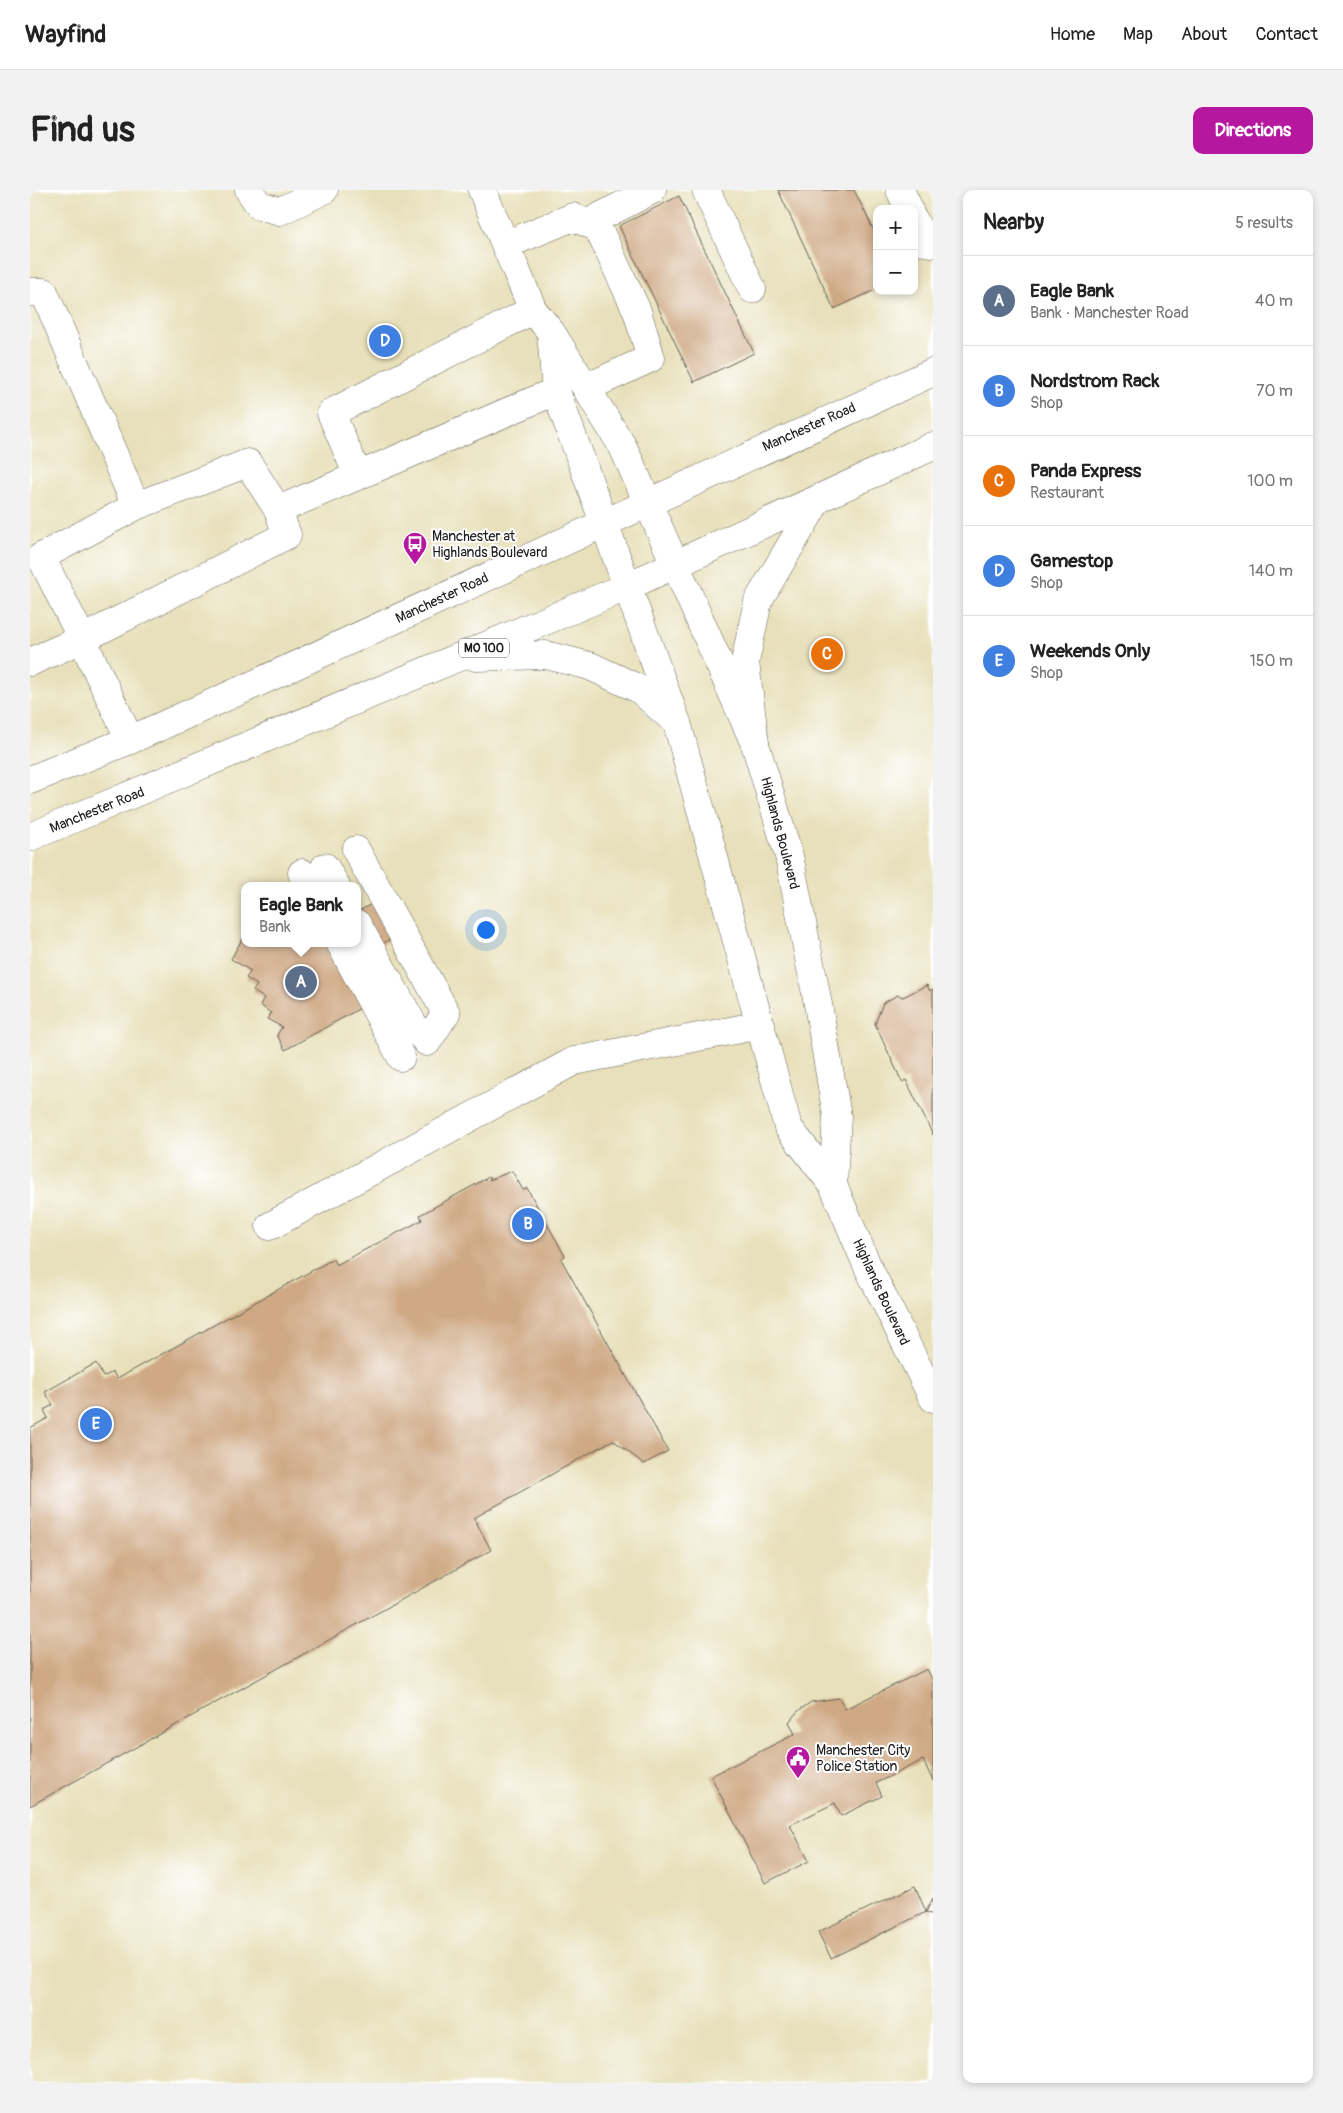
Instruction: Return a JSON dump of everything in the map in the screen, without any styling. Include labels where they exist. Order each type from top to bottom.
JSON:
[{"type":"main road","points":[[249,190],[259,205],[280,211],[324,190]]},
{"type":"main road","name":"Highlands Boulevard","points":[[482,190],[533,310],[551,332],[623,447],[649,501],[755,744],[789,856],[818,1004],[837,1116],[833,1185]]},
{"type":"main road","points":[[588,223],[652,190]]},
{"type":"main road","points":[[706,190],[752,290]]},
{"type":"main road","points":[[900,190],[907,205]]},
{"type":"main road","points":[[506,245],[573,218],[598,228],[637,310],[651,358],[586,388]]},
{"type":"main road","points":[[918,228],[925,242],[933,243]]},
{"type":"main road","points":[[30,292],[44,292],[136,506]]},
{"type":"main road","points":[[358,476],[331,413],[533,310]]},
{"type":"main road","name":"Highlands Boulevard","points":[[551,332],[556,391],[677,723],[788,1127],[833,1185],[867,1265],[933,1398]]},
{"type":"main road","name":"Manchester Road","points":[[30,780],[130,740],[933,372]]},
{"type":"main road","points":[[278,510],[556,391]]},
{"type":"main road","name":"Manchester Road","points":[[30,836],[462,658],[626,587],[933,446]]},
{"type":"main road","points":[[30,662],[82,639],[287,535],[278,510],[248,463],[136,506],[36,560],[82,639],[130,740]]},
{"type":"main road","points":[[755,744],[745,662],[758,601],[818,499]]},
{"type":"main road","points":[[462,658],[546,655],[590,666],[639,689],[677,723]]},
{"type":"main road","points":[[325,872],[346,882]]},
{"type":"main road","points":[[325,872],[334,882]]},
{"type":"main road","points":[[361,900],[419,1044]]},
{"type":"main road","points":[[361,914],[446,1013],[419,1044]]},
{"type":"main road","points":[[361,931],[418,1031],[419,1044]]},
{"type":"main road","points":[[343,947],[419,1044]]},
{"type":"main road","points":[[357,947],[419,1044]]},
{"type":"main road","points":[[270,1226],[574,1061],[761,1025]]},
{"type":"building","points":[[778,190],[854,190],[873,229],[873,291],[834,309]]},
{"type":"building","points":[[679,196],[754,353],[694,382],[619,226]]},
{"type":"building","points":[[386,896],[405,931],[342,966],[364,1006],[285,1050],[277,1035],[282,1027],[267,1019],[271,1013],[260,1005],[264,998],[253,991],[257,985],[246,978],[251,971],[231,959],[241,941],[241,947],[361,947],[361,910]]},
{"type":"building","points":[[927,985],[930,991],[933,989],[933,1135],[906,1080],[902,1082],[875,1024],[883,1003],[898,995],[903,997]]},
{"type":"building","points":[[512,1171],[523,1190],[527,1188],[565,1256],[561,1259],[668,1451],[644,1464],[613,1440],[474,1518],[491,1550],[30,1806],[30,1428],[48,1418],[44,1410],[53,1405],[45,1392],[96,1363],[103,1377],[113,1372],[117,1379],[333,1259],[336,1265],[422,1220],[420,1215],[489,1177],[490,1180]]},
{"type":"building","name":"Manchester City Police Station","points":[[927,1669],[933,1681],[933,1781],[923,1760],[876,1783],[882,1796],[841,1816],[835,1803],[790,1825],[809,1861],[765,1883],[711,1776],[795,1734],[789,1722],[797,1712],[811,1702],[839,1698],[845,1709]]},
{"type":"building","points":[[915,1886],[926,1912],[831,1958],[818,1932]]},
{"type":"building","points":[[933,1898],[933,1915],[926,1912]]},
{"type":"place","name":"Gamestop","points":[[385,341]]},
{"type":"place","name":"Manchester at Highlands Boulevard","points":[[415,565]]},
{"type":"place","name":"Panda Express","points":[[827,654]]},
{"type":"place","name":"Eagle Bank","points":[[301,982]]},
{"type":"place","name":"Nordstrom Rack","points":[[528,1224]]},
{"type":"place","name":"Weekends Only","points":[[96,1424]]},
{"type":"place","name":"Manchester City Police Station","points":[[798,1779]]}]
